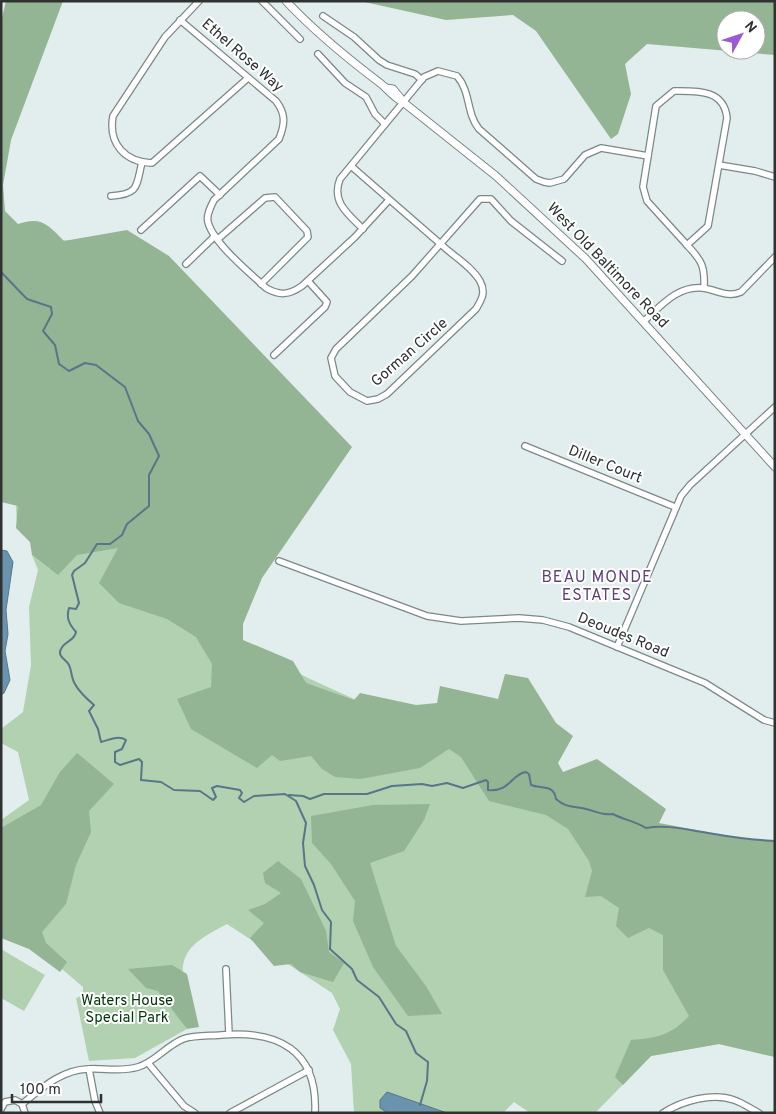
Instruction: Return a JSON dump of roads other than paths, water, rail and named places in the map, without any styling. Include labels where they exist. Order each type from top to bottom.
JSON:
[{"type":"street","points":[[199,1],[165,37],[113,116],[110,129],[114,141],[129,158],[152,163],[248,78]]},
{"type":"street","points":[[262,1],[300,39]]},
{"type":"street","name":"West Old Baltimore Road","points":[[286,1],[342,55],[386,88],[393,89],[403,102],[489,170],[586,259],[775,467]]},
{"type":"street","points":[[323,16],[354,37],[379,60],[387,65],[415,74],[422,80]]},
{"type":"street","name":"Ethel Rose Way","points":[[180,20],[282,109],[284,126],[279,139],[220,195],[210,209],[208,221],[216,238]]},
{"type":"street","points":[[318,54],[345,82],[366,97],[375,114],[385,124]]},
{"type":"street","points":[[363,229],[340,206],[336,188],[340,179],[422,80],[431,73],[438,71],[457,76],[466,88],[472,120],[479,129],[536,179],[550,183],[564,179],[584,156],[601,148],[648,156]]},
{"type":"street","points":[[687,245],[708,226],[727,118],[726,110],[720,98],[707,92],[674,91],[656,106],[643,187],[647,201],[687,245],[699,258],[705,270],[704,288]]},
{"type":"street","points":[[111,196],[128,195],[135,188],[142,162]]},
{"type":"street","points":[[719,164],[755,170],[775,177]]},
{"type":"street","name":"Gorman Circle","points":[[351,166],[474,273],[483,291],[482,300],[458,327],[387,394],[367,401],[356,397],[336,376],[332,366],[334,353],[339,344],[412,276],[440,244]]},
{"type":"street","points":[[141,230],[200,176],[220,195]]},
{"type":"street","points":[[186,264],[265,198],[275,197],[307,231],[308,237],[261,284]]},
{"type":"street","points":[[440,244],[477,202],[486,198],[491,199],[511,221],[562,261]]},
{"type":"street","points":[[216,238],[261,284],[274,293],[284,295],[292,293],[308,281],[363,229],[389,200]]},
{"type":"street","points":[[644,322],[682,290],[704,288],[735,295],[747,288],[775,257]]},
{"type":"street","points":[[274,355],[325,307],[327,302],[308,281]]},
{"type":"street","points":[[617,647],[675,507],[690,485],[775,407]]},
{"type":"street","name":"Diller Court","points":[[526,446],[675,507]]},
{"type":"street","name":"Deoudes Road","points":[[279,561],[427,616],[461,621],[519,618],[543,620],[569,627],[705,683],[764,720],[775,724]]},
{"type":"street","points":[[226,969],[229,1034]]},
{"type":"street","points":[[22,1104],[54,1079],[77,1070],[126,1070],[148,1062],[185,1038],[229,1034],[259,1035],[276,1040],[291,1049],[309,1070],[316,1091],[315,1113]]},
{"type":"street","points":[[148,1062],[184,1106],[195,1113]]},
{"type":"street","points":[[89,1069],[95,1101],[100,1113]]},
{"type":"street","points":[[230,1113],[309,1070]]},
{"type":"street","points":[[663,1113],[680,1104],[719,1098],[733,1100],[759,1113]]},
{"type":"street","points":[[1,1110],[3,1101],[14,1100],[22,1104],[25,1113]]},
{"type":"water","points":[[1,550],[7,551],[13,562],[6,610],[8,634],[5,651],[10,680],[4,693],[1,695]]},
{"type":"water","points":[[387,1092],[447,1113],[388,1113],[380,1108],[380,1100]]},
{"type":"waterway","points":[[1,272],[27,299],[51,307],[52,314],[43,331],[55,345],[59,364],[69,371],[85,363],[96,365],[125,387],[138,421],[149,434],[159,456],[149,475],[149,506],[127,524],[122,535],[110,544],[97,544],[85,563],[74,571],[72,575],[79,603],[76,609],[69,608],[68,618],[76,632],[73,638],[63,646],[60,654],[68,663],[77,687],[94,705],[89,711],[98,729],[101,742],[117,738],[126,740],[122,749],[115,752],[115,762],[120,765],[139,759],[142,762],[141,780],[161,782],[174,790],[200,791],[213,800],[216,797],[212,788],[217,786],[240,790],[242,793],[239,798],[244,802],[254,796],[285,794],[296,801],[306,823],[303,843],[305,866],[314,885],[322,910],[331,922],[330,949],[352,969],[357,980],[379,997],[396,1024],[406,1031],[416,1053],[428,1062],[427,1081],[420,1105]]},
{"type":"waterway","points":[[289,795],[303,796],[310,799],[324,794],[367,794],[392,786],[422,784],[432,786],[447,783],[463,788],[486,780],[488,782],[488,790],[496,790],[506,786],[521,773],[526,772],[529,774],[531,785],[550,789],[555,794],[556,799],[563,804],[602,814],[613,814],[646,828],[669,827],[775,841]]},
{"type":"district","name":"BEAU MONDE ESTATES","points":[[597,587]]},
{"type":"park label","name":"Waters House Special Park","points":[[127,1010]]}]
